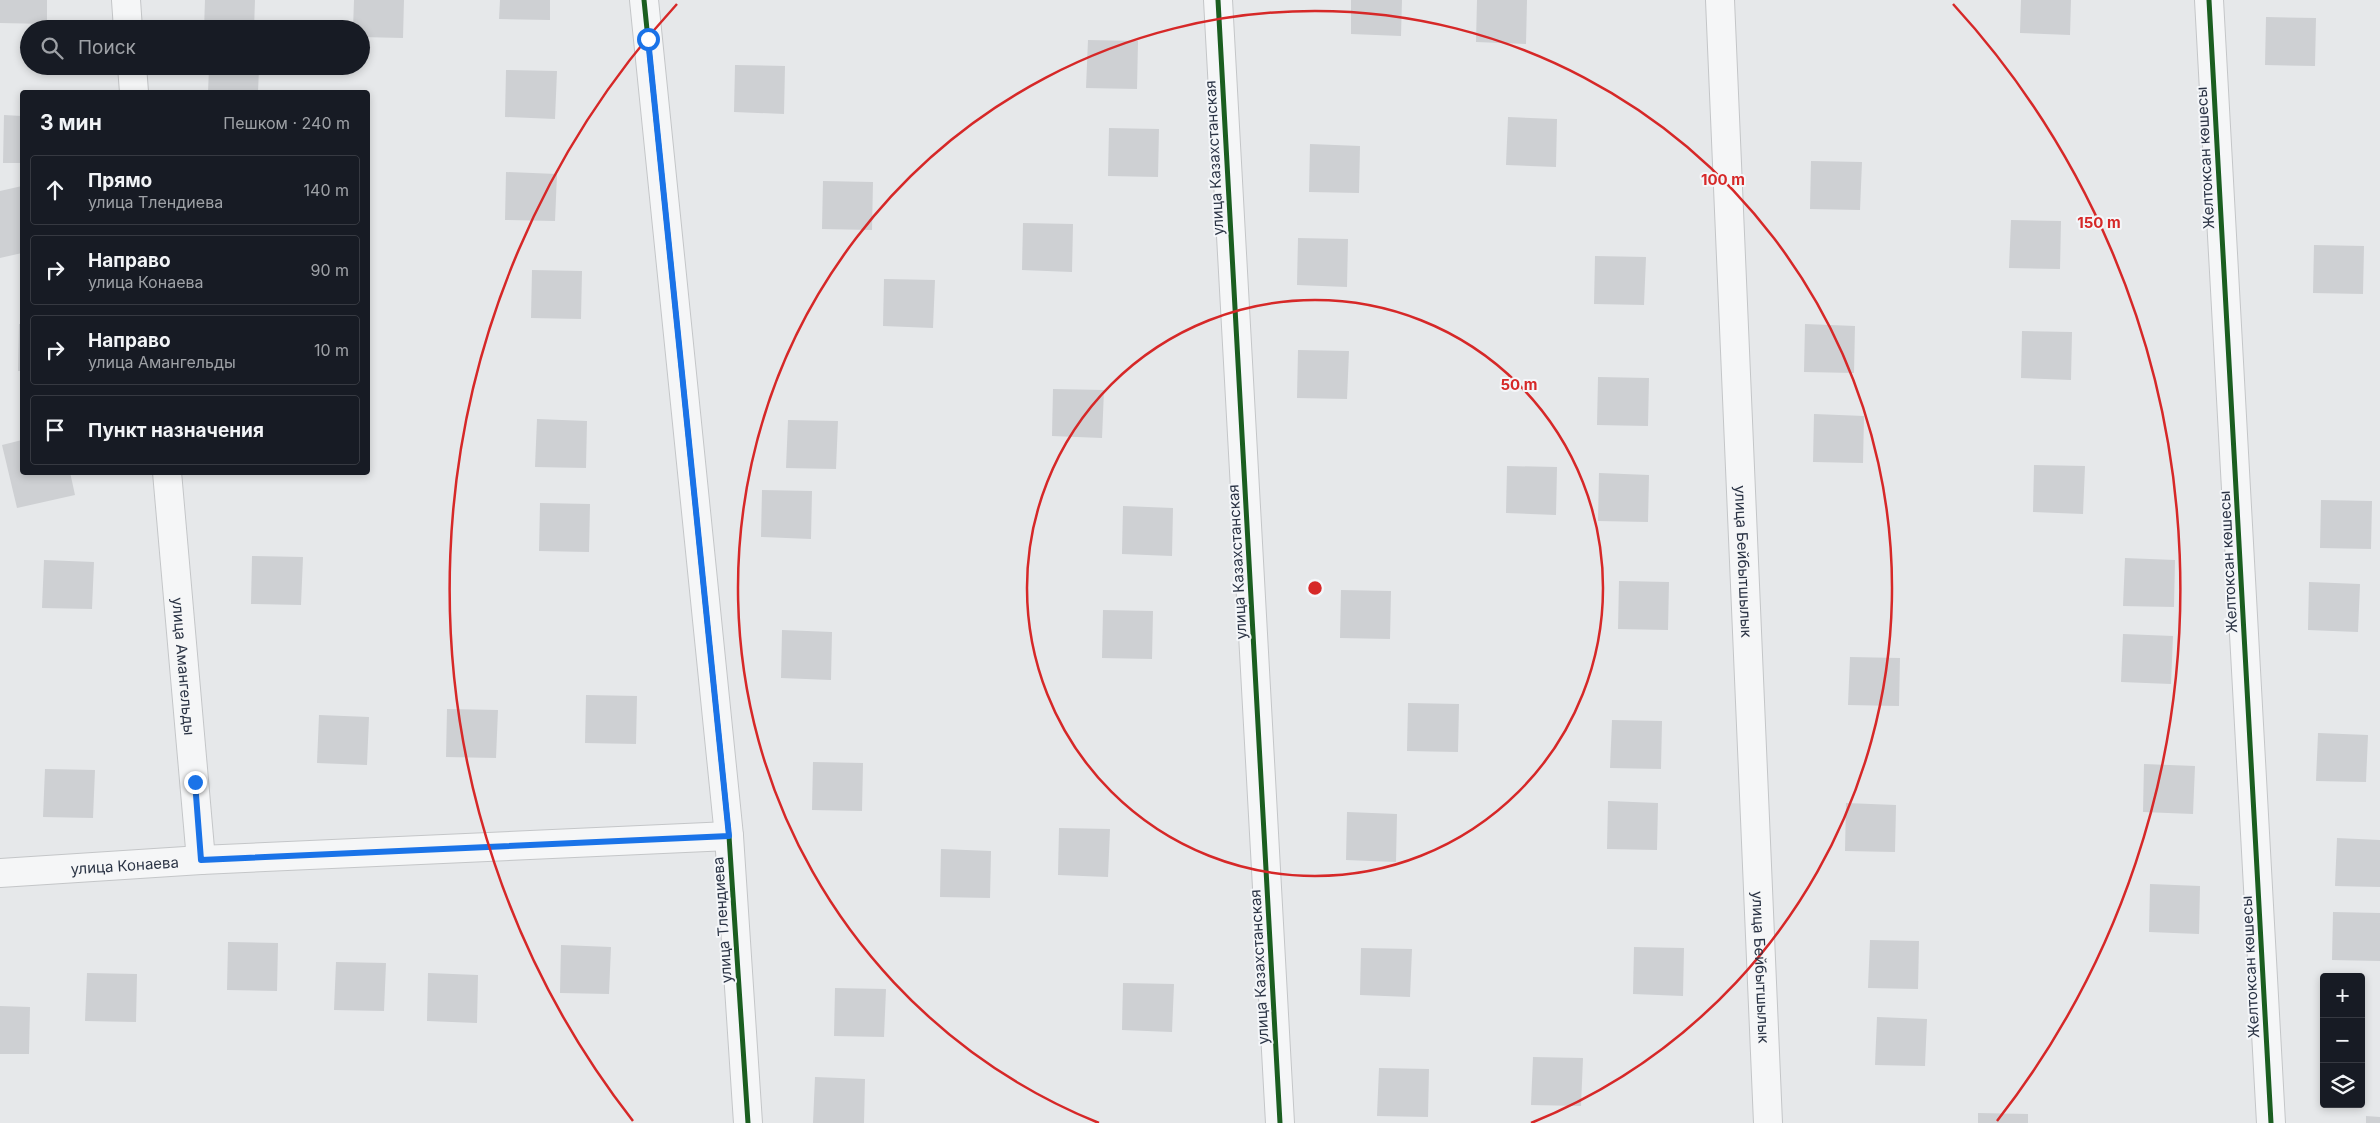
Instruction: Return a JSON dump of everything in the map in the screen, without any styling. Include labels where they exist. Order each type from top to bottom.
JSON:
[{"type":"street","points":[[126,0],[127,20]]},
{"type":"street","name":"улица Тлендиева","points":[[644,0],[729,836],[748,1123]]},
{"type":"street","name":"улица Казахстанская","points":[[1218,0],[1280,1123]]},
{"type":"street","name":"улица Бейбытшылык","points":[[1720,0],[1768,1123]]},
{"type":"street","name":"Желтоксан көшесы","points":[[2209,0],[2271,1123]]},
{"type":"street","points":[[133,75],[134,90]]},
{"type":"street","name":"улица Амангельды","points":[[167,475],[201,860]]},
{"type":"street","name":"улица Конаева","points":[[0,873],[201,860],[729,836]]},
{"type":"building","points":[[0,0],[47,0],[47,20],[20,20],[20,23],[0,23]]},
{"type":"building","points":[[205,0],[255,0],[254,20],[204,20]]},
{"type":"building","points":[[354,0],[404,0],[403,38],[370,37],[370,20],[353,20]]},
{"type":"building","points":[[500,0],[550,0],[550,20],[499,19]]},
{"type":"building","points":[[1351,0],[1402,0],[1401,36],[1351,34]]},
{"type":"building","points":[[1477,0],[1527,0],[1526,44],[1476,42]]},
{"type":"building","points":[[2021,0],[2071,0],[2070,35],[2020,33]]},
{"type":"building","points":[[2266,17],[2316,18],[2315,66],[2265,65]]},
{"type":"building","points":[[1088,40],[1138,41],[1137,89],[1086,88]]},
{"type":"building","points":[[735,65],[785,66],[784,114],[734,112]]},
{"type":"building","points":[[506,70],[557,71],[555,119],[505,117]]},
{"type":"building","points":[[209,75],[259,75],[258,90],[208,90]]},
{"type":"building","points":[[4,115],[20,116],[20,163],[3,163]]},
{"type":"building","points":[[1508,117],[1557,119],[1556,167],[1506,165]]},
{"type":"building","points":[[1109,128],[1159,129],[1158,177],[1108,176]]},
{"type":"building","points":[[1310,144],[1360,146],[1359,193],[1309,192]]},
{"type":"building","points":[[1811,161],[1862,162],[1860,210],[1810,209]]},
{"type":"building","points":[[506,172],[557,174],[555,221],[505,220]]},
{"type":"building","points":[[823,181],[873,182],[872,230],[822,229]]},
{"type":"building","points":[[20,186],[20,253],[0,258],[0,191]]},
{"type":"building","points":[[2011,220],[2061,221],[2060,269],[2009,268]]},
{"type":"building","points":[[1023,223],[1073,224],[1072,272],[1022,270]]},
{"type":"building","points":[[1298,238],[1348,239],[1347,287],[1297,285]]},
{"type":"building","points":[[2314,245],[2364,246],[2363,294],[2313,293]]},
{"type":"building","points":[[1595,256],[1646,257],[1644,305],[1594,304]]},
{"type":"building","points":[[532,270],[582,271],[581,319],[531,318]]},
{"type":"building","points":[[884,279],[935,280],[933,328],[883,326]]},
{"type":"building","points":[[19,324],[20,324],[20,371],[18,371]]},
{"type":"building","points":[[1805,324],[1855,326],[1854,373],[1804,372]]},
{"type":"building","points":[[2022,331],[2072,332],[2071,380],[2021,378]]},
{"type":"building","points":[[1298,350],[1349,351],[1347,399],[1297,398]]},
{"type":"building","points":[[1598,377],[1649,378],[1648,426],[1597,425]]},
{"type":"building","points":[[1053,389],[1104,390],[1102,438],[1052,436]]},
{"type":"building","points":[[1814,414],[1864,416],[1863,463],[1813,462]]},
{"type":"building","points":[[537,419],[587,421],[586,468],[535,467]]},
{"type":"building","points":[[788,420],[838,421],[836,469],[786,468]]},
{"type":"building","points":[[20,440],[20,475],[71,475],[75,495],[17,508],[2,445]]},
{"type":"building","points":[[2034,465],[2085,466],[2083,514],[2033,512]]},
{"type":"building","points":[[1507,466],[1557,467],[1556,515],[1506,513]]},
{"type":"building","points":[[1599,473],[1649,475],[1648,522],[1598,521]]},
{"type":"building","points":[[762,490],[812,491],[811,539],[761,537]]},
{"type":"building","points":[[2321,500],[2372,501],[2371,549],[2320,548]]},
{"type":"building","points":[[540,503],[590,504],[589,552],[539,551]]},
{"type":"building","points":[[1123,506],[1173,508],[1172,556],[1122,554]]},
{"type":"building","points":[[252,556],[303,557],[301,605],[251,604]]},
{"type":"building","points":[[2125,558],[2175,560],[2174,607],[2123,606]]},
{"type":"building","points":[[44,560],[94,562],[92,609],[42,608]]},
{"type":"building","points":[[1619,581],[1669,582],[1668,630],[1618,629]]},
{"type":"building","points":[[2309,582],[2360,584],[2358,632],[2308,630]]},
{"type":"building","points":[[1341,590],[1391,591],[1390,639],[1340,638]]},
{"type":"building","points":[[1103,610],[1153,611],[1152,659],[1102,658]]},
{"type":"building","points":[[782,630],[832,632],[831,680],[781,678]]},
{"type":"building","points":[[2123,634],[2173,636],[2171,684],[2121,682]]},
{"type":"building","points":[[1850,657],[1900,658],[1899,706],[1848,705]]},
{"type":"building","points":[[586,695],[637,696],[636,744],[585,743]]},
{"type":"building","points":[[1408,703],[1459,704],[1458,752],[1407,751]]},
{"type":"building","points":[[447,709],[498,710],[496,758],[446,757]]},
{"type":"building","points":[[319,715],[369,717],[367,765],[317,763]]},
{"type":"building","points":[[1612,720],[1662,721],[1661,769],[1610,768]]},
{"type":"building","points":[[2318,733],[2368,735],[2366,782],[2316,781]]},
{"type":"building","points":[[813,762],[863,763],[862,811],[812,810]]},
{"type":"building","points":[[2144,764],[2195,766],[2193,814],[2143,812]]},
{"type":"building","points":[[45,769],[95,770],[93,818],[43,817]]},
{"type":"building","points":[[1608,801],[1658,803],[1657,850],[1607,849]]},
{"type":"building","points":[[1846,803],[1896,805],[1895,852],[1845,851]]},
{"type":"building","points":[[1347,812],[1397,814],[1396,862],[1346,860]]},
{"type":"building","points":[[1059,828],[1110,829],[1108,877],[1058,875]]},
{"type":"building","points":[[2337,838],[2380,840],[2380,887],[2335,886]]},
{"type":"building","points":[[941,849],[991,851],[990,898],[940,897]]},
{"type":"building","points":[[2150,884],[2200,886],[2199,934],[2149,932]]},
{"type":"building","points":[[2333,912],[2380,913],[2380,961],[2332,960]]},
{"type":"building","points":[[1870,940],[1919,941],[1918,989],[1868,988]]},
{"type":"building","points":[[228,942],[278,943],[277,991],[227,990]]},
{"type":"building","points":[[561,945],[611,947],[609,994],[560,993]]},
{"type":"building","points":[[1634,947],[1684,948],[1683,996],[1633,994]]},
{"type":"building","points":[[1361,948],[1412,949],[1410,997],[1360,995]]},
{"type":"building","points":[[336,962],[386,963],[384,1011],[334,1010]]},
{"type":"building","points":[[87,973],[137,974],[136,1022],[85,1021]]},
{"type":"building","points":[[428,973],[478,975],[477,1023],[427,1021]]},
{"type":"building","points":[[1123,983],[1174,984],[1172,1032],[1122,1030]]},
{"type":"building","points":[[835,988],[886,989],[884,1037],[834,1036]]},
{"type":"building","points":[[0,1006],[30,1007],[29,1054],[0,1054]]},
{"type":"building","points":[[1877,1017],[1927,1019],[1925,1066],[1875,1065]]},
{"type":"building","points":[[1533,1057],[1583,1058],[1581,1106],[1531,1105]]},
{"type":"building","points":[[1379,1068],[1429,1069],[1428,1117],[1377,1116]]},
{"type":"building","points":[[815,1077],[865,1079],[864,1123],[813,1123]]},
{"type":"building","points":[[1978,1113],[2028,1114],[2028,1123],[1978,1123]]},
{"type":"building","points":[[2366,1116],[2380,1117],[2380,1123],[2366,1123]]},
{"type":"cycle path","points":[[644,0],[729,836],[748,1123]]},
{"type":"cycle path","points":[[1218,0],[1280,1123]]},
{"type":"cycle path","points":[[2209,0],[2271,1123]]},
{"type":"route","points":[[195,782],[201,860],[729,836],[648,39]]}]
